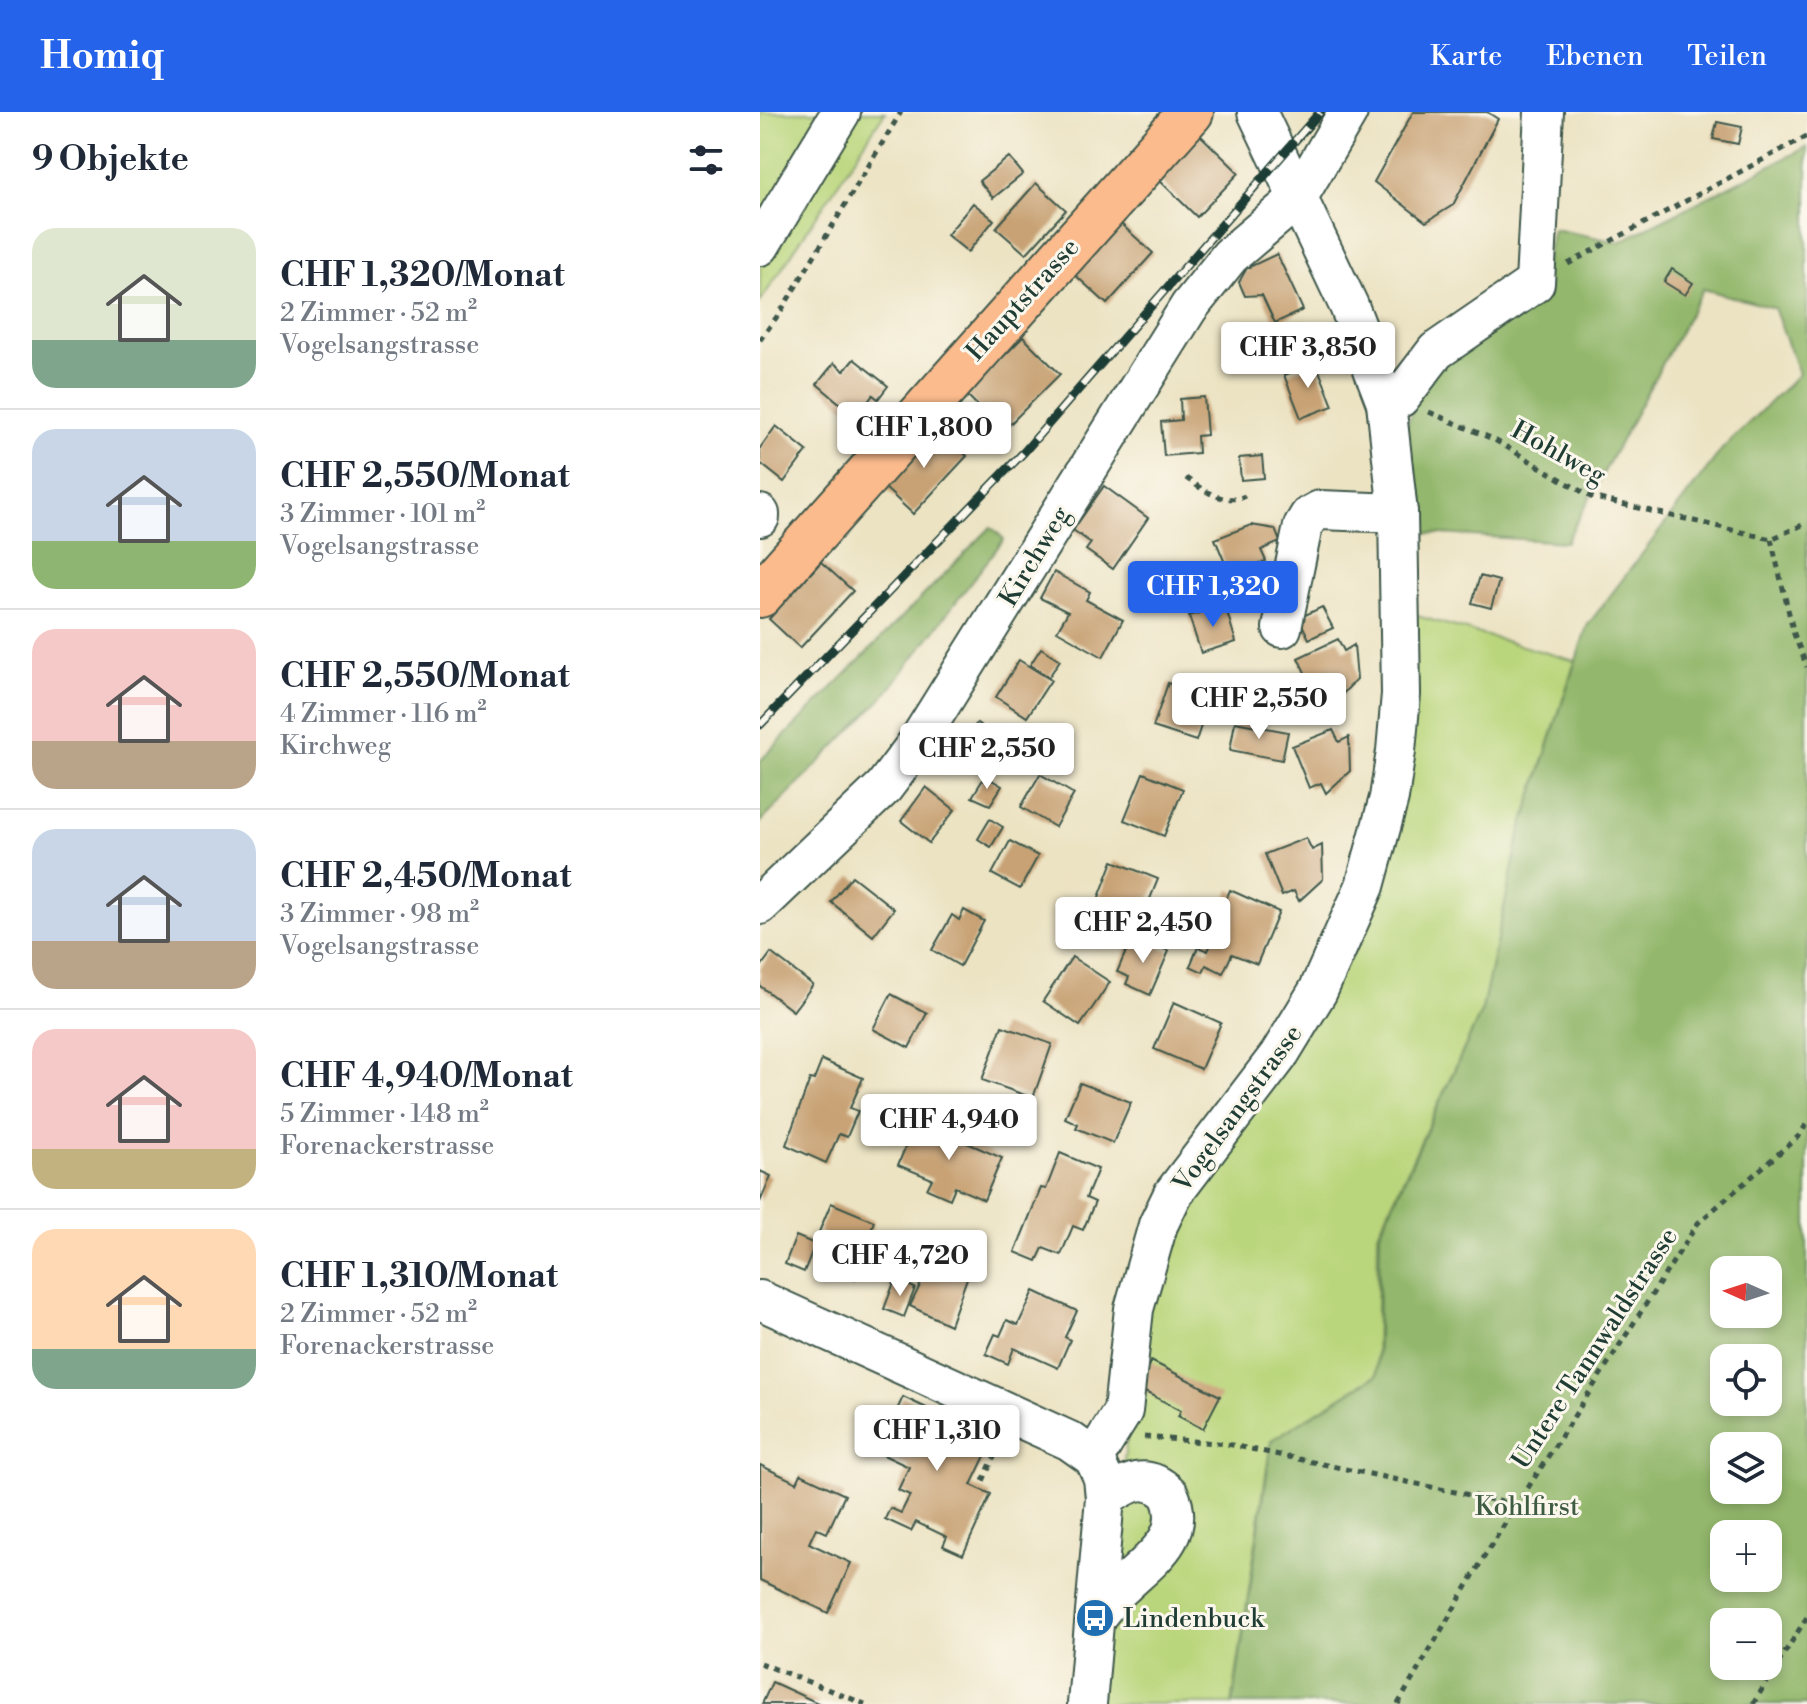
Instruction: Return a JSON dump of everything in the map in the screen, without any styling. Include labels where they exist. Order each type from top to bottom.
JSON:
[{"type":"main road","name":"Hauptstrasse","points":[[760,595],[1191,112]]},
{"type":"street","points":[[760,246],[841,112]]},
{"type":"street","name":"Vogelsangstrasse","points":[[1102,1446],[1123,1411],[1134,1309],[1158,1225],[1191,1168],[1242,1107],[1297,1028],[1337,951],[1365,886],[1389,798],[1400,709],[1398,513],[1386,403],[1367,347],[1257,112]]},
{"type":"street","name":"Kirchweg","points":[[760,905],[884,787],[922,736],[998,616],[1043,537],[1209,279],[1230,256],[1297,199],[1348,112]]},
{"type":"street","points":[[1386,403],[1400,398],[1436,351],[1535,283],[1544,112]]},
{"type":"street","points":[[1282,628],[1309,516],[1320,510],[1398,513]]},
{"type":"street","points":[[760,1300],[1070,1441],[1102,1446],[1105,1498],[1087,1704]]},
{"type":"street","points":[[1095,1618],[1120,1588],[1158,1555],[1170,1539],[1175,1515],[1169,1494],[1150,1481],[1128,1483],[1105,1498]]},
{"type":"path","points":[[760,340],[781,311],[901,112]]},
{"type":"path","points":[[1535,283],[1807,136]]},
{"type":"path","name":"Hohlweg","points":[[1386,403],[1434,413],[1493,439],[1591,497],[1771,539]]},
{"type":"path","points":[[1186,478],[1225,499],[1234,501],[1245,496]]},
{"type":"path","points":[[1807,523],[1771,539],[1794,634],[1807,667]]},
{"type":"path","name":"Untere Tannwaldstrasse","points":[[1398,1704],[1517,1505],[1698,1223],[1800,1135],[1807,1123]]},
{"type":"path","points":[[1102,1446],[1227,1444],[1517,1505]]},
{"type":"path","points":[[983,1481],[997,1450]]},
{"type":"path","points":[[1753,1704],[1807,1617]]},
{"type":"path","points":[[760,1663],[865,1704]]},
{"type":"green space","points":[[760,112],[885,112],[760,302]]},
{"type":"green space","name":"Kohlfirst","points":[[1807,147],[1807,1704],[1233,1704],[1272,1440],[1377,1375],[1380,1233],[1482,1010],[1520,834],[1587,626],[1723,448],[1799,374],[1774,308],[1703,289],[1566,542],[1409,532],[1404,434],[1424,378],[1540,289],[1553,229],[1619,242]]},
{"type":"green space","points":[[991,527],[1004,539],[884,696],[760,823],[760,761]]},
{"type":"green space","points":[[1410,614],[1575,661],[1520,834],[1482,1010],[1378,1233],[1376,1375],[1271,1440],[1232,1704],[1095,1704],[1143,1301],[1177,1206],[1271,1087],[1365,933],[1405,750]]},
{"type":"building","points":[[1413,112],[1487,112],[1498,119],[1453,205],[1426,222],[1374,182]]},
{"type":"building","points":[[1717,122],[1742,127],[1738,144],[1713,139]]},
{"type":"building","points":[[1197,132],[1239,173],[1197,217],[1154,175]]},
{"type":"building","points":[[1009,157],[1023,174],[993,198],[979,181]]},
{"type":"building","points":[[1036,183],[1066,210],[1026,254],[996,228]]},
{"type":"building","points":[[973,203],[994,220],[968,252],[947,235]]},
{"type":"building","points":[[1121,224],[1153,253],[1107,304],[1075,275]]},
{"type":"building","points":[[1277,254],[1303,310],[1275,323],[1262,295],[1245,296],[1239,282],[1247,268]]},
{"type":"building","points":[[1672,269],[1693,283],[1685,295],[1664,282]]},
{"type":"building","points":[[1023,337],[1060,374],[1003,431],[966,394]]},
{"type":"building","points":[[854,359],[888,386],[878,399],[873,395],[856,417],[817,384],[834,363],[844,371]]},
{"type":"building","points":[[1316,363],[1333,406],[1301,418],[1284,375]]},
{"type":"building","points":[[1204,397],[1207,435],[1197,436],[1198,453],[1164,456],[1161,422],[1181,420],[1180,399]]},
{"type":"building","points":[[776,426],[807,451],[784,482],[760,463],[760,448]]},
{"type":"building","points":[[936,427],[967,456],[913,514],[882,485]]},
{"type":"building","points":[[1262,456],[1264,478],[1241,480],[1239,458]]},
{"type":"building","points":[[1104,486],[1148,518],[1113,569],[1086,550],[1091,543],[1073,530]]},
{"type":"building","points":[[1251,525],[1275,529],[1280,542],[1261,550],[1266,561],[1230,575],[1215,539]]},
{"type":"building","points":[[821,562],[853,591],[800,648],[769,619]]},
{"type":"building","points":[[1054,572],[1090,592],[1086,600],[1123,620],[1103,657],[1057,631],[1068,612],[1040,598]]},
{"type":"building","points":[[1480,576],[1499,581],[1491,608],[1472,603]]},
{"type":"building","points":[[1225,605],[1236,642],[1201,653],[1189,616]]},
{"type":"building","points":[[1322,607],[1333,628],[1309,639],[1299,618]]},
{"type":"building","points":[[1338,639],[1344,651],[1354,645],[1357,679],[1334,703],[1329,692],[1317,698],[1298,658]]},
{"type":"building","points":[[1041,648],[1060,660],[1049,677],[1030,665]]},
{"type":"building","points":[[1019,660],[1051,680],[1027,717],[996,697]]},
{"type":"building","points":[[1168,683],[1210,698],[1196,741],[1153,727]]},
{"type":"building","points":[[1235,722],[1288,732],[1282,760],[1230,750]]},
{"type":"building","points":[[977,723],[1002,740],[982,771],[956,754]]},
{"type":"building","points":[[1333,730],[1339,742],[1349,737],[1350,771],[1326,793],[1321,783],[1309,788],[1292,746]]},
{"type":"building","points":[[1143,773],[1183,789],[1164,836],[1124,820]]},
{"type":"building","points":[[1040,774],[1074,794],[1055,827],[1021,807]]},
{"type":"building","points":[[985,776],[1002,786],[990,805],[972,797]]},
{"type":"building","points":[[926,787],[955,810],[929,843],[901,821]]},
{"type":"building","points":[[990,819],[1003,827],[991,847],[978,839]]},
{"type":"building","points":[[1306,838],[1312,850],[1322,845],[1323,879],[1299,901],[1294,891],[1282,896],[1265,854]]},
{"type":"building","points":[[1010,841],[1038,856],[1020,889],[992,874]]},
{"type":"building","points":[[1113,861],[1158,879],[1137,931],[1093,913]]},
{"type":"building","points":[[852,876],[894,909],[873,936],[831,902]]},
{"type":"building","points":[[1230,890],[1279,912],[1257,964],[1232,954],[1223,973],[1206,965],[1203,972],[1190,966],[1198,947],[1208,951],[1211,944],[1207,943]]},
{"type":"building","points":[[964,910],[984,921],[960,966],[932,950],[952,915],[959,920]]},
{"type":"building","points":[[1145,940],[1169,951],[1150,995],[1126,984],[1129,977],[1117,972],[1130,942],[1141,947]]},
{"type":"building","points":[[771,953],[813,985],[793,1011],[760,986],[760,968]]},
{"type":"building","points":[[1072,957],[1110,982],[1080,1026],[1043,1001]]},
{"type":"building","points":[[891,994],[927,1013],[909,1048],[873,1029]]},
{"type":"building","points":[[1174,1002],[1221,1023],[1201,1069],[1154,1049]]},
{"type":"building","points":[[1002,1026],[1052,1044],[1033,1098],[982,1080]]},
{"type":"building","points":[[822,1060],[863,1078],[850,1108],[858,1111],[847,1137],[839,1134],[826,1163],[786,1145],[810,1079],[814,1080]]},
{"type":"building","points":[[1080,1083],[1131,1102],[1113,1143],[1076,1128],[1078,1124],[1065,1118]]},
{"type":"building","points":[[916,1121],[1002,1158],[984,1200],[955,1187],[950,1199],[927,1189],[932,1179],[898,1165]]},
{"type":"building","points":[[1060,1153],[1098,1169],[1086,1198],[1095,1202],[1083,1230],[1073,1226],[1061,1255],[1043,1248],[1037,1261],[1015,1252],[1041,1188],[1046,1189]]},
{"type":"building","points":[[760,1171],[771,1176],[760,1202]]},
{"type":"building","points":[[831,1203],[874,1221],[855,1279],[814,1262],[826,1235],[819,1232]]},
{"type":"building","points":[[796,1236],[815,1244],[804,1272],[785,1264]]},
{"type":"building","points":[[929,1249],[971,1267],[950,1325],[910,1306],[924,1277],[918,1274]]},
{"type":"building","points":[[895,1280],[915,1288],[904,1317],[884,1309]]},
{"type":"building","points":[[1034,1291],[1077,1311],[1065,1337],[1070,1340],[1058,1368],[1014,1348],[1008,1364],[986,1354],[995,1334],[1000,1336],[1007,1320],[1018,1325]]},
{"type":"building","points":[[1151,1361],[1220,1396],[1203,1429],[1178,1416],[1181,1410],[1137,1388]]},
{"type":"building","points":[[903,1397],[993,1439],[971,1485],[991,1494],[963,1555],[943,1546],[947,1537],[916,1522],[911,1531],[885,1519],[890,1508],[901,1513],[910,1495],[898,1490],[909,1467],[877,1452]]},
{"type":"building","points":[[760,1465],[797,1483],[801,1474],[845,1495],[827,1533],[816,1528],[809,1543],[851,1563],[828,1613],[760,1580]]},
{"type":"building","points":[[772,1682],[820,1704],[762,1704]]},
{"type":"railway","points":[[760,725],[1024,452],[1320,112]]},
{"type":"place","name":"Lindenbuck","points":[[1095,1618]]}]
